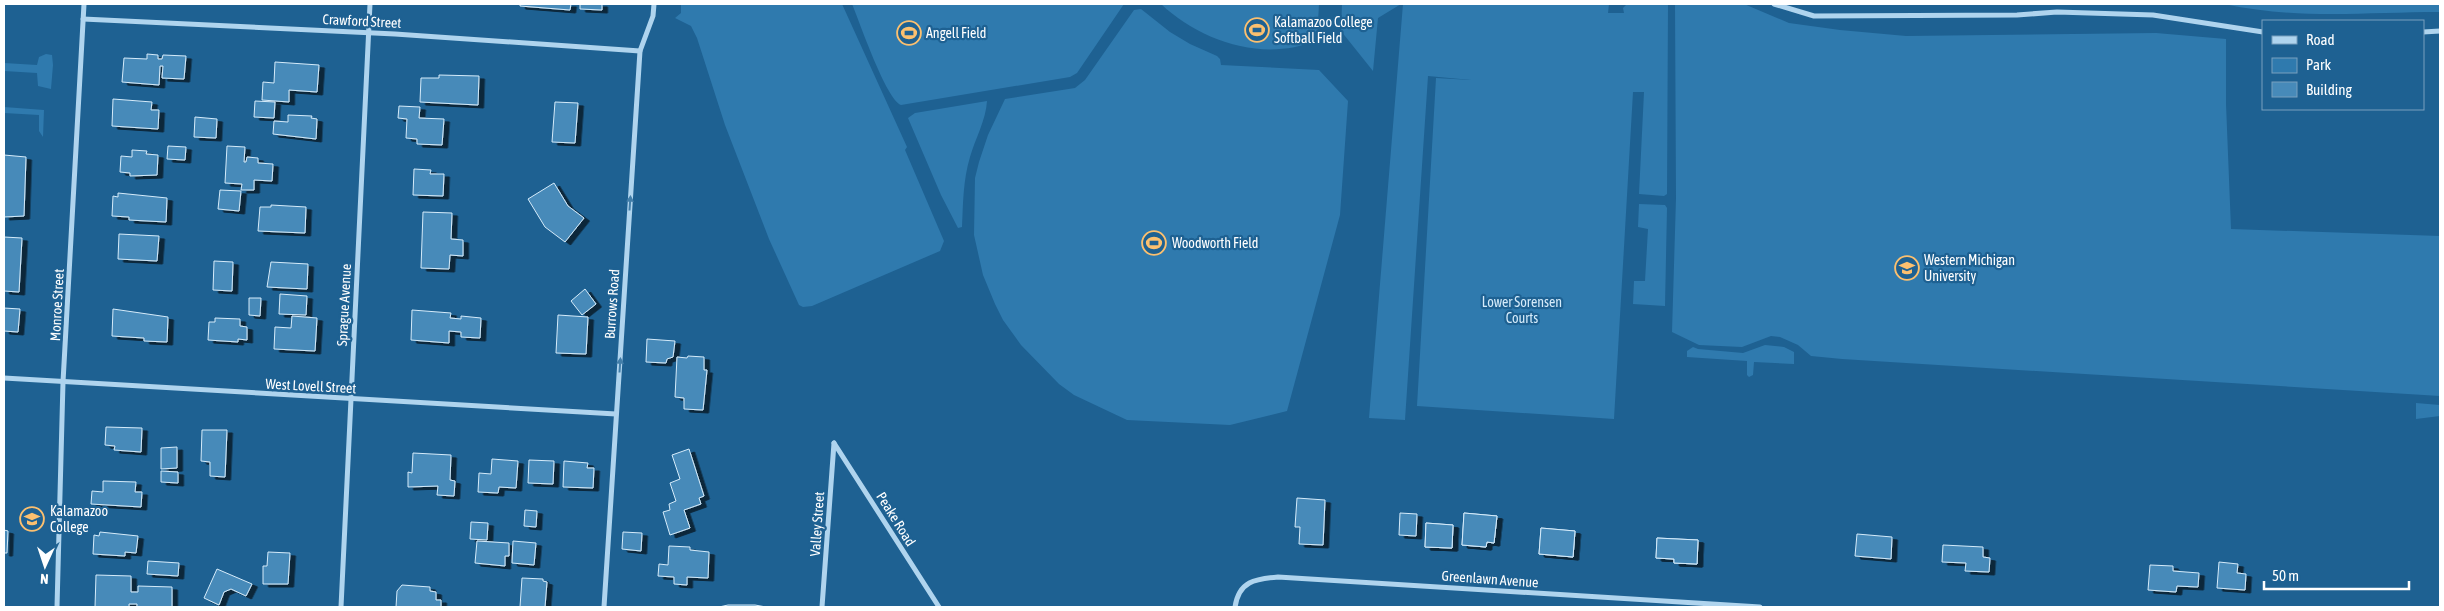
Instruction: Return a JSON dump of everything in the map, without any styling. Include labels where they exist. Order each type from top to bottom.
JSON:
[{"type":"street","name":"Monroe Street","points":[[57,607],[64,382],[84,4]]},
{"type":"street","name":"Sprague Avenue","points":[[341,607],[370,4]]},
{"type":"street","name":"Burrows Road","points":[[604,607],[640,51],[653,16],[654,4]]},
{"type":"street","points":[[1774,4],[1814,16],[2017,15],[2057,12],[2152,15],[2262,32]]},
{"type":"street","name":"Crawford Street","points":[[83,19],[369,32],[640,51]]},
{"type":"street","points":[[2424,32],[2440,31]]},
{"type":"street","name":"West Lovell Street","points":[[4,378],[351,400],[616,414]]},
{"type":"street","name":"Valley Street","points":[[822,607],[834,442]]},
{"type":"street","name":"Peake Road","points":[[834,442],[939,607]]},
{"type":"street","name":"Greenlawn Avenue","points":[[1235,607],[1236,596],[1244,587],[1255,580],[1278,577],[1685,605],[1760,607]]},
{"type":"green space","points":[[681,4],[842,4],[907,147],[905,150],[944,241],[940,251],[812,306],[803,307],[799,305],[769,239],[725,125],[697,38],[691,26],[675,18],[681,13]]},
{"type":"green space","points":[[852,4],[1124,4],[1077,73],[1070,77],[901,105],[895,100],[881,75]]},
{"type":"green space","name":"Kalamazoo College Softball Field","points":[[1161,4],[1319,4],[1317,40],[1297,47],[1276,49],[1234,44],[1214,38],[1194,28]]},
{"type":"green space","points":[[1342,4],[1401,4],[1378,18],[1373,71],[1341,31]]},
{"type":"green space","name":"Lower Sorensen Courts","points":[[1403,4],[1609,4],[1608,13],[1624,13],[1623,8],[1627,4],[1668,4],[1667,194],[1664,196],[1639,194],[1644,92],[1633,92],[1614,419],[1417,406],[1436,78],[1471,80],[1428,76],[1405,420],[1369,418]]},
{"type":"green space","points":[[1675,4],[1744,4],[1789,23],[1906,36],[2156,33],[2226,39],[2226,104],[2231,229],[2440,236],[2440,396],[1842,359],[1811,356],[1798,345],[1780,337],[1771,336],[1742,347],[1699,345],[1672,332],[1676,198]]},
{"type":"green space","points":[[2224,4],[2440,4],[2440,12],[2306,14],[2252,9]]},
{"type":"green space","name":"Woodworth Field","points":[[1141,9],[1170,32],[1190,44],[1217,56],[1220,59],[1221,65],[1319,70],[1348,101],[1340,215],[1287,411],[1230,425],[1127,420],[1074,395],[1059,384],[1021,345],[1003,320],[983,275],[974,235],[975,178],[988,135],[1005,99],[1075,88],[1085,80],[1134,10]]},
{"type":"green space","points":[[46,54],[52,55],[51,89],[38,86],[37,73],[4,71],[4,63],[37,65],[39,57]]},
{"type":"green space","points":[[987,101],[985,115],[972,150],[966,174],[962,227],[958,228],[941,195],[908,118],[915,113]]},
{"type":"green space","points":[[4,107],[44,110],[43,137],[39,131],[39,115],[4,113]]},
{"type":"green space","points":[[1639,204],[1665,205],[1667,208],[1665,306],[1633,304],[1634,281],[1645,281],[1648,229],[1638,227]]},
{"type":"green space","points":[[1765,345],[1784,347],[1794,352],[1794,364],[1754,362],[1753,375],[1749,377],[1747,375],[1747,361],[1687,357],[1687,351],[1693,347],[1743,353]]},
{"type":"green space","points":[[2416,403],[2440,405],[2440,416],[2416,419]]},
{"type":"building","points":[[520,4],[571,4],[570,10],[520,6]]},
{"type":"building","points":[[580,4],[602,4],[602,10],[580,9]]},
{"type":"building","points":[[147,54],[158,55],[158,59],[162,59],[163,55],[186,56],[184,79],[162,78],[163,66],[160,66],[159,85],[122,82],[124,58],[147,59]]},
{"type":"building","points":[[275,62],[319,65],[317,92],[289,90],[289,102],[262,100],[263,82],[274,83]]},
{"type":"building","points":[[439,75],[479,76],[478,105],[420,102],[421,78],[439,78]]},
{"type":"building","points":[[113,99],[152,102],[151,110],[159,110],[158,129],[112,126]]},
{"type":"building","points":[[255,101],[275,102],[274,118],[254,117]]},
{"type":"building","points":[[555,102],[578,103],[575,143],[552,142]]},
{"type":"building","points":[[399,106],[420,107],[419,118],[444,119],[442,145],[417,144],[417,139],[406,138],[407,119],[398,118]]},
{"type":"building","points":[[288,115],[312,116],[311,118],[317,119],[316,139],[273,134],[274,121],[288,122]]},
{"type":"building","points":[[195,117],[217,119],[216,138],[194,137]]},
{"type":"building","points":[[168,146],[186,147],[185,160],[167,159]]},
{"type":"building","points":[[227,146],[245,147],[244,162],[246,162],[247,157],[258,158],[258,163],[273,164],[272,181],[254,180],[254,190],[241,190],[242,184],[225,183]]},
{"type":"building","points":[[132,150],[147,151],[146,154],[158,155],[157,175],[130,176],[130,173],[120,172],[121,156],[132,157]]},
{"type":"building","points":[[4,155],[26,157],[24,216],[4,217]]},
{"type":"building","points":[[414,169],[431,170],[430,174],[444,174],[443,196],[413,195]]},
{"type":"building","points":[[554,183],[568,206],[584,218],[565,242],[545,227],[528,199]]},
{"type":"building","points":[[220,190],[241,191],[239,211],[218,209]]},
{"type":"building","points":[[118,193],[167,198],[166,222],[129,220],[129,217],[112,216],[113,196],[118,197]]},
{"type":"building","points":[[271,205],[306,207],[305,233],[258,231],[260,207],[271,207]]},
{"type":"building","points":[[423,212],[452,213],[451,239],[463,240],[463,256],[450,255],[449,269],[421,268]]},
{"type":"building","points":[[119,234],[159,236],[157,261],[118,259]]},
{"type":"building","points":[[4,237],[22,238],[19,292],[4,291]]},
{"type":"building","points":[[214,261],[233,262],[232,291],[213,290]]},
{"type":"building","points":[[271,262],[308,264],[307,289],[267,287]]},
{"type":"building","points":[[585,289],[596,304],[582,315],[571,301]]},
{"type":"building","points":[[280,294],[307,296],[306,315],[279,314]]},
{"type":"building","points":[[249,298],[261,298],[260,316],[249,315]]},
{"type":"building","points":[[4,308],[20,309],[18,332],[4,331]]},
{"type":"building","points":[[113,309],[168,317],[167,342],[144,341],[144,338],[112,336]]},
{"type":"building","points":[[412,310],[451,313],[450,318],[461,319],[461,316],[481,318],[480,338],[461,337],[461,332],[449,331],[449,343],[411,340]]},
{"type":"building","points":[[558,315],[588,317],[586,354],[556,353]]},
{"type":"building","points":[[292,316],[317,318],[315,351],[274,349],[275,327],[291,328]]},
{"type":"building","points":[[215,318],[240,319],[240,326],[247,327],[247,340],[238,339],[238,342],[208,340],[209,322],[215,322]]},
{"type":"building","points":[[647,339],[675,341],[673,357],[667,359],[666,363],[646,362]]},
{"type":"building","points":[[688,356],[704,357],[704,370],[707,370],[703,410],[684,409],[684,398],[675,397],[677,357],[687,358]]},
{"type":"building","points":[[106,427],[142,428],[141,452],[114,450],[115,446],[105,445]]},
{"type":"building","points":[[202,430],[227,430],[225,477],[210,476],[210,462],[201,461]]},
{"type":"building","points":[[177,447],[177,468],[161,469],[161,448]]},
{"type":"building","points":[[689,449],[704,496],[699,498],[701,504],[684,510],[690,528],[670,535],[663,512],[670,510],[669,504],[676,501],[670,483],[680,479],[672,455]]},
{"type":"building","points":[[413,453],[451,455],[450,480],[455,481],[454,496],[437,495],[438,486],[408,487],[408,472],[412,473]]},
{"type":"building","points":[[492,459],[518,461],[516,488],[499,487],[498,493],[478,492],[479,473],[491,474]]},
{"type":"building","points":[[529,460],[554,461],[553,484],[528,483]]},
{"type":"building","points":[[564,461],[588,463],[587,468],[594,468],[593,488],[563,487]]},
{"type":"building","points":[[161,471],[178,472],[178,483],[161,482]]},
{"type":"building","points":[[103,481],[136,482],[135,492],[142,492],[141,507],[91,504],[92,491],[103,492]]},
{"type":"building","points":[[1297,498],[1325,500],[1323,545],[1299,544],[1300,527],[1295,527]]},
{"type":"building","points":[[525,510],[537,511],[536,527],[524,526]]},
{"type":"building","points":[[1400,513],[1417,514],[1416,536],[1399,535]]},
{"type":"building","points":[[1464,513],[1497,516],[1494,543],[1487,542],[1486,547],[1462,545]]},
{"type":"building","points":[[1464,513],[1497,516],[1494,543],[1487,542],[1486,547],[1462,545]]},
{"type":"building","points":[[471,522],[488,523],[487,540],[470,539]]},
{"type":"building","points":[[1426,523],[1453,525],[1452,548],[1425,547]]},
{"type":"building","points":[[1426,523],[1453,525],[1452,548],[1425,547]]},
{"type":"building","points":[[1541,528],[1575,531],[1573,557],[1539,554]]},
{"type":"building","points":[[1541,528],[1575,531],[1573,557],[1539,554]]},
{"type":"building","points":[[4,530],[8,531],[7,553],[4,553]]},
{"type":"building","points":[[100,532],[138,536],[136,553],[125,552],[125,556],[93,554],[94,535],[99,536]]},
{"type":"building","points":[[623,532],[642,533],[641,551],[622,549]]},
{"type":"building","points":[[1857,534],[1892,537],[1891,559],[1855,556]]},
{"type":"building","points":[[1657,538],[1698,540],[1697,564],[1674,563],[1674,559],[1656,558]]},
{"type":"building","points":[[1657,538],[1698,540],[1697,564],[1674,563],[1674,559],[1656,558]]},
{"type":"building","points":[[477,541],[509,543],[509,556],[505,556],[505,566],[475,563]]},
{"type":"building","points":[[513,541],[536,543],[534,565],[512,563]]},
{"type":"building","points":[[1943,545],[1983,547],[1983,557],[1990,558],[1989,572],[1965,571],[1966,563],[1942,562]]},
{"type":"building","points":[[669,546],[690,547],[690,550],[709,552],[708,578],[687,577],[687,585],[674,584],[674,577],[658,576],[659,564],[668,565]]},
{"type":"building","points":[[268,552],[290,553],[288,584],[263,584],[263,566],[267,566]]},
{"type":"building","points":[[148,561],[179,563],[178,576],[147,574]]},
{"type":"building","points":[[2219,562],[2238,564],[2237,573],[2246,574],[2245,590],[2217,588]]},
{"type":"building","points":[[2150,565],[2173,566],[2173,571],[2199,573],[2198,587],[2177,586],[2176,592],[2148,590]]},
{"type":"building","points":[[217,569],[252,584],[246,596],[231,589],[224,592],[219,605],[204,598]]},
{"type":"building","points":[[96,575],[131,576],[131,592],[138,592],[138,586],[172,587],[172,607],[137,607],[137,604],[129,604],[129,607],[95,607]]},
{"type":"building","points":[[522,578],[543,579],[543,581],[547,582],[545,607],[520,607]]},
{"type":"building","points":[[402,585],[430,587],[430,591],[436,592],[436,600],[441,600],[441,607],[396,607],[397,591]]},
{"type":"building","points":[[755,605],[766,607],[719,607]]},
{"type":"place","name":"Kalamazoo College Softball Field","points":[[1257,30]]},
{"type":"place","name":"Angell Field","points":[[909,33]]},
{"type":"place","name":"Woodworth Field","points":[[1154,243]]},
{"type":"place","name":"Western Michigan University","points":[[1907,268]]},
{"type":"place","name":"Kalamazoo College","points":[[32,519]]}]
